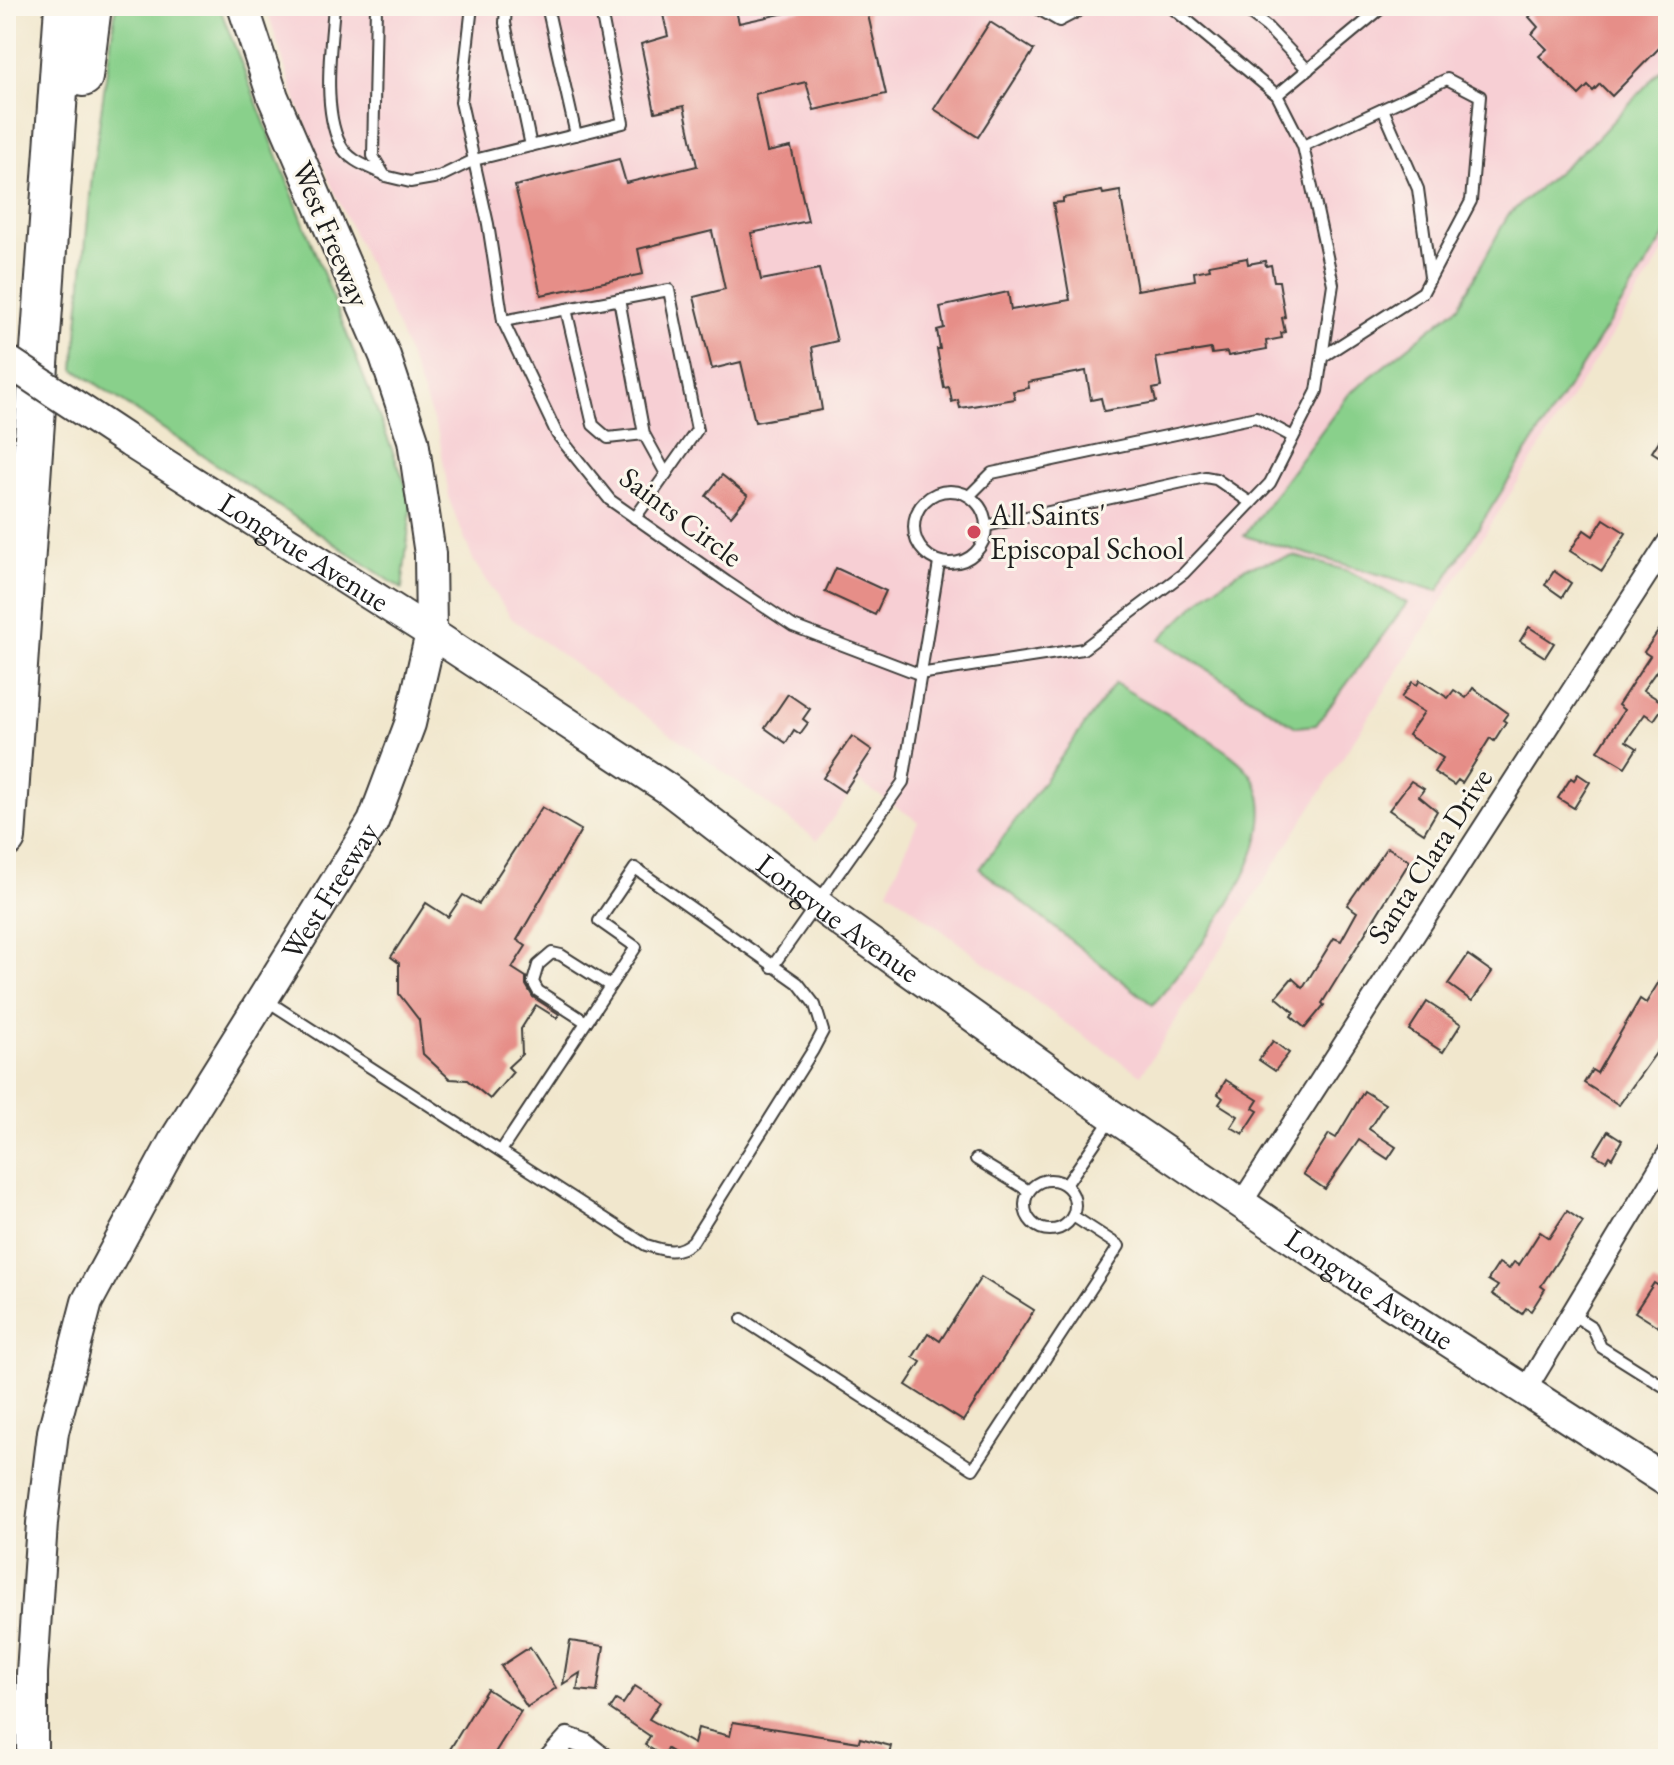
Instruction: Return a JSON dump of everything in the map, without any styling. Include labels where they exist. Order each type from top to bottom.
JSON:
[{"type":"highway","points":[[6,838],[64,6]]},
{"type":"highway","points":[[29,510],[49,460],[65,211],[92,6]]},
{"type":"main road","name":"West Freeway","points":[[32,1759],[32,1673],[42,1523],[53,1432],[87,1302],[174,1141],[373,822],[410,724],[431,633],[430,554],[413,440],[385,356],[273,97],[243,6]]},
{"type":"main road","name":"Longvue Avenue","points":[[6,360],[668,789],[817,904],[1114,1117],[1525,1391],[1668,1482]]},
{"type":"street","name":"Santa Clara Drive","points":[[1242,1202],[1668,542]]},
{"type":"street","points":[[1525,1391],[1668,1154]]},
{"type":"street","points":[[549,1759],[568,1738],[585,1744],[604,1759]]},
{"type":"lane","points":[[334,6],[329,70],[340,144],[352,158],[410,182],[439,177],[474,160],[625,122],[600,6]]},
{"type":"lane","points":[[376,6],[373,156],[381,172]]},
{"type":"lane","name":"Saints Circle","points":[[472,6],[461,102],[503,321],[557,434],[610,500],[793,626],[919,674]]},
{"type":"lane","points":[[506,6],[505,23],[531,146]]},
{"type":"lane","points":[[547,6],[576,135]]},
{"type":"lane","points":[[1033,6],[1059,21],[1088,6]]},
{"type":"lane","points":[[919,674],[1083,649],[1184,573],[1270,483],[1317,391],[1333,284],[1303,146],[1277,95],[1170,6]]},
{"type":"lane","points":[[1240,6],[1267,27],[1308,70]]},
{"type":"lane","points":[[1277,95],[1384,6]]},
{"type":"lane","points":[[1303,146],[1447,79],[1480,96],[1471,201],[1423,292],[1322,357]]},
{"type":"lane","points":[[1383,109],[1418,189],[1430,279]]},
{"type":"lane","points":[[503,321],[669,290],[697,430],[635,518]]},
{"type":"lane","points":[[619,299],[644,434],[666,474]]},
{"type":"lane","points":[[566,309],[593,425],[608,438],[644,434]]},
{"type":"lane","points":[[969,496],[992,473],[1256,417],[1293,437]]},
{"type":"lane","points":[[986,526],[1205,477],[1216,479],[1251,503]]},
{"type":"lane","points":[[947,491],[969,496],[979,505],[986,526],[983,542],[976,553],[952,564],[939,563],[926,556],[917,545],[914,517],[921,504],[933,495],[947,491]]},
{"type":"lane","points":[[772,967],[903,782],[939,563]]},
{"type":"lane","points":[[264,999],[646,1245],[667,1251],[683,1250],[693,1241],[823,1031],[815,1005],[798,983],[635,868],[599,921],[636,947],[501,1151]]},
{"type":"lane","points":[[586,1022],[538,991],[533,982],[538,965],[552,953],[561,955],[610,986]]},
{"type":"lane","points":[[1066,1185],[1114,1117]]},
{"type":"lane","points":[[976,1159],[1029,1191]]},
{"type":"lane","points":[[1050,1180],[1066,1185],[1075,1199],[1073,1216],[1061,1228],[1037,1227],[1026,1214],[1029,1191],[1050,1180]]},
{"type":"lane","points":[[742,1319],[973,1469],[1119,1246],[1073,1216]]},
{"type":"lane","points":[[1573,1315],[1592,1327],[1601,1347],[1668,1389]]},
{"type":"shaded area","name":"All Saints' Episcopal School","points":[[266,6],[1668,6],[1668,246],[1141,1075],[1068,1025],[888,890],[918,821],[859,782],[817,840],[512,619],[474,562],[450,502],[439,436],[397,325],[319,159],[292,90]]},
{"type":"green space","points":[[116,6],[219,6],[412,501],[402,589],[74,369],[92,175]]},
{"type":"green space","points":[[1668,62],[1668,231],[1438,591],[1244,536],[1349,394],[1459,306],[1508,215],[1598,137]]},
{"type":"green space","points":[[1294,556],[1349,571],[1407,603],[1316,725],[1296,727],[1160,639],[1209,592],[1246,567]]},
{"type":"green space","points":[[1115,683],[1222,748],[1248,771],[1260,797],[1260,827],[1251,860],[1235,893],[1215,926],[1153,1005],[980,869]]},
{"type":"building","points":[[661,6],[735,6],[739,23],[818,6],[866,6],[886,94],[814,110],[806,82],[755,94],[767,152],[791,147],[808,221],[751,233],[761,280],[819,269],[837,341],[812,347],[822,410],[755,422],[741,362],[712,369],[694,297],[725,289],[712,231],[638,249],[643,274],[541,295],[515,186],[619,159],[626,183],[697,166],[684,106],[655,112],[641,44],[668,36]]},
{"type":"building","points":[[1540,6],[1668,6],[1668,39],[1612,96],[1600,84],[1593,91],[1588,86],[1579,95],[1539,56],[1547,49],[1532,34],[1538,27],[1529,17]]},
{"type":"building","points":[[990,22],[1034,50],[978,137],[934,109]]},
{"type":"building","points":[[1102,191],[1103,194],[1120,191],[1137,290],[1195,280],[1194,272],[1210,269],[1209,265],[1247,258],[1248,264],[1265,261],[1266,266],[1271,265],[1274,281],[1279,281],[1285,317],[1282,318],[1285,332],[1281,333],[1282,338],[1266,341],[1267,349],[1228,356],[1227,352],[1212,354],[1211,349],[1156,358],[1161,387],[1153,389],[1156,402],[1104,411],[1101,398],[1091,400],[1086,371],[1028,382],[1029,388],[1013,391],[1015,399],[960,408],[958,400],[952,402],[949,387],[944,388],[937,349],[940,349],[937,330],[944,328],[940,307],[1008,292],[1011,310],[1070,300],[1053,203],[1063,202],[1063,198]]},
{"type":"building","points":[[1668,427],[1668,462],[1652,452]]},
{"type":"building","points":[[722,475],[748,496],[731,516],[706,496]]},
{"type":"building","points":[[1604,519],[1626,533],[1602,571],[1570,551],[1584,530],[1593,536]]},
{"type":"building","points":[[836,568],[886,591],[875,615],[825,592]]},
{"type":"building","points":[[1554,571],[1571,583],[1562,597],[1545,585]]},
{"type":"building","points":[[1668,617],[1668,667],[1662,663],[1643,690],[1665,704],[1654,720],[1645,714],[1626,741],[1637,748],[1625,767],[1598,751],[1624,710],[1618,705],[1650,656],[1644,652]]},
{"type":"building","points":[[1529,627],[1554,643],[1545,657],[1520,641]]},
{"type":"building","points":[[1420,680],[1448,698],[1454,690],[1466,698],[1473,688],[1508,713],[1494,741],[1490,738],[1462,783],[1458,780],[1454,785],[1434,772],[1443,758],[1408,735],[1424,712],[1401,698],[1412,682],[1417,685]]},
{"type":"building","points":[[788,694],[810,709],[803,719],[808,723],[800,734],[794,730],[786,743],[765,728]]},
{"type":"building","points":[[852,736],[872,750],[844,792],[823,778]]},
{"type":"building","points":[[1578,774],[1590,782],[1574,808],[1558,798],[1571,778],[1574,780]]},
{"type":"building","points":[[1411,781],[1424,789],[1419,796],[1437,811],[1424,833],[1389,810]]},
{"type":"building","points":[[542,807],[581,830],[517,940],[526,946],[512,968],[526,977],[526,985],[533,997],[559,1014],[557,1018],[536,1005],[521,1029],[522,1054],[508,1067],[513,1072],[490,1099],[467,1080],[450,1079],[423,1054],[419,1020],[399,994],[399,963],[391,957],[426,903],[448,917],[463,895],[479,904]]},
{"type":"building","points":[[1387,847],[1410,861],[1322,1003],[1324,1005],[1305,1028],[1291,1016],[1294,1012],[1276,997],[1292,978],[1303,988],[1334,938],[1341,941],[1357,912],[1347,905]]},
{"type":"building","points":[[1468,955],[1492,972],[1472,1001],[1448,984]]},
{"type":"building","points":[[1668,967],[1668,1036],[1619,1105],[1584,1083],[1592,1070],[1597,1073],[1640,999],[1646,1003]]},
{"type":"building","points":[[1427,1002],[1461,1024],[1443,1052],[1409,1030]]},
{"type":"building","points":[[1273,1041],[1289,1053],[1275,1071],[1259,1060]]},
{"type":"building","points":[[1226,1080],[1258,1100],[1253,1108],[1258,1111],[1243,1134],[1231,1127],[1238,1116],[1219,1104],[1223,1098],[1218,1094]]},
{"type":"building","points":[[1364,1091],[1385,1104],[1369,1129],[1396,1147],[1388,1159],[1359,1140],[1325,1189],[1303,1174],[1329,1134],[1336,1138]]},
{"type":"building","points":[[1608,1131],[1622,1140],[1612,1158],[1609,1156],[1606,1161],[1594,1154]]},
{"type":"building","points":[[1567,1211],[1583,1222],[1541,1286],[1545,1289],[1531,1311],[1526,1308],[1522,1314],[1492,1294],[1498,1286],[1488,1280],[1499,1263],[1509,1269],[1514,1262],[1519,1265],[1540,1232],[1549,1238]]},
{"type":"building","points":[[981,1277],[1034,1310],[963,1421],[906,1385],[921,1362],[913,1357],[928,1333],[940,1341]]},
{"type":"building","points":[[1654,1283],[1668,1292],[1668,1333],[1635,1312]]},
{"type":"building","points":[[570,1641],[604,1646],[597,1692],[577,1690],[580,1673],[563,1684]]},
{"type":"building","points":[[530,1647],[556,1688],[527,1707],[501,1666]]},
{"type":"building","points":[[635,1686],[660,1702],[649,1719],[694,1744],[698,1728],[730,1736],[733,1722],[859,1742],[860,1738],[891,1746],[888,1759],[684,1759],[667,1749],[663,1756],[645,1745],[650,1736],[610,1709],[616,1700],[623,1704]]},
{"type":"building","points":[[487,1689],[521,1711],[491,1759],[444,1759]]},
{"type":"place","name":"All Saints' Episcopal School","points":[[974,532]]}]
